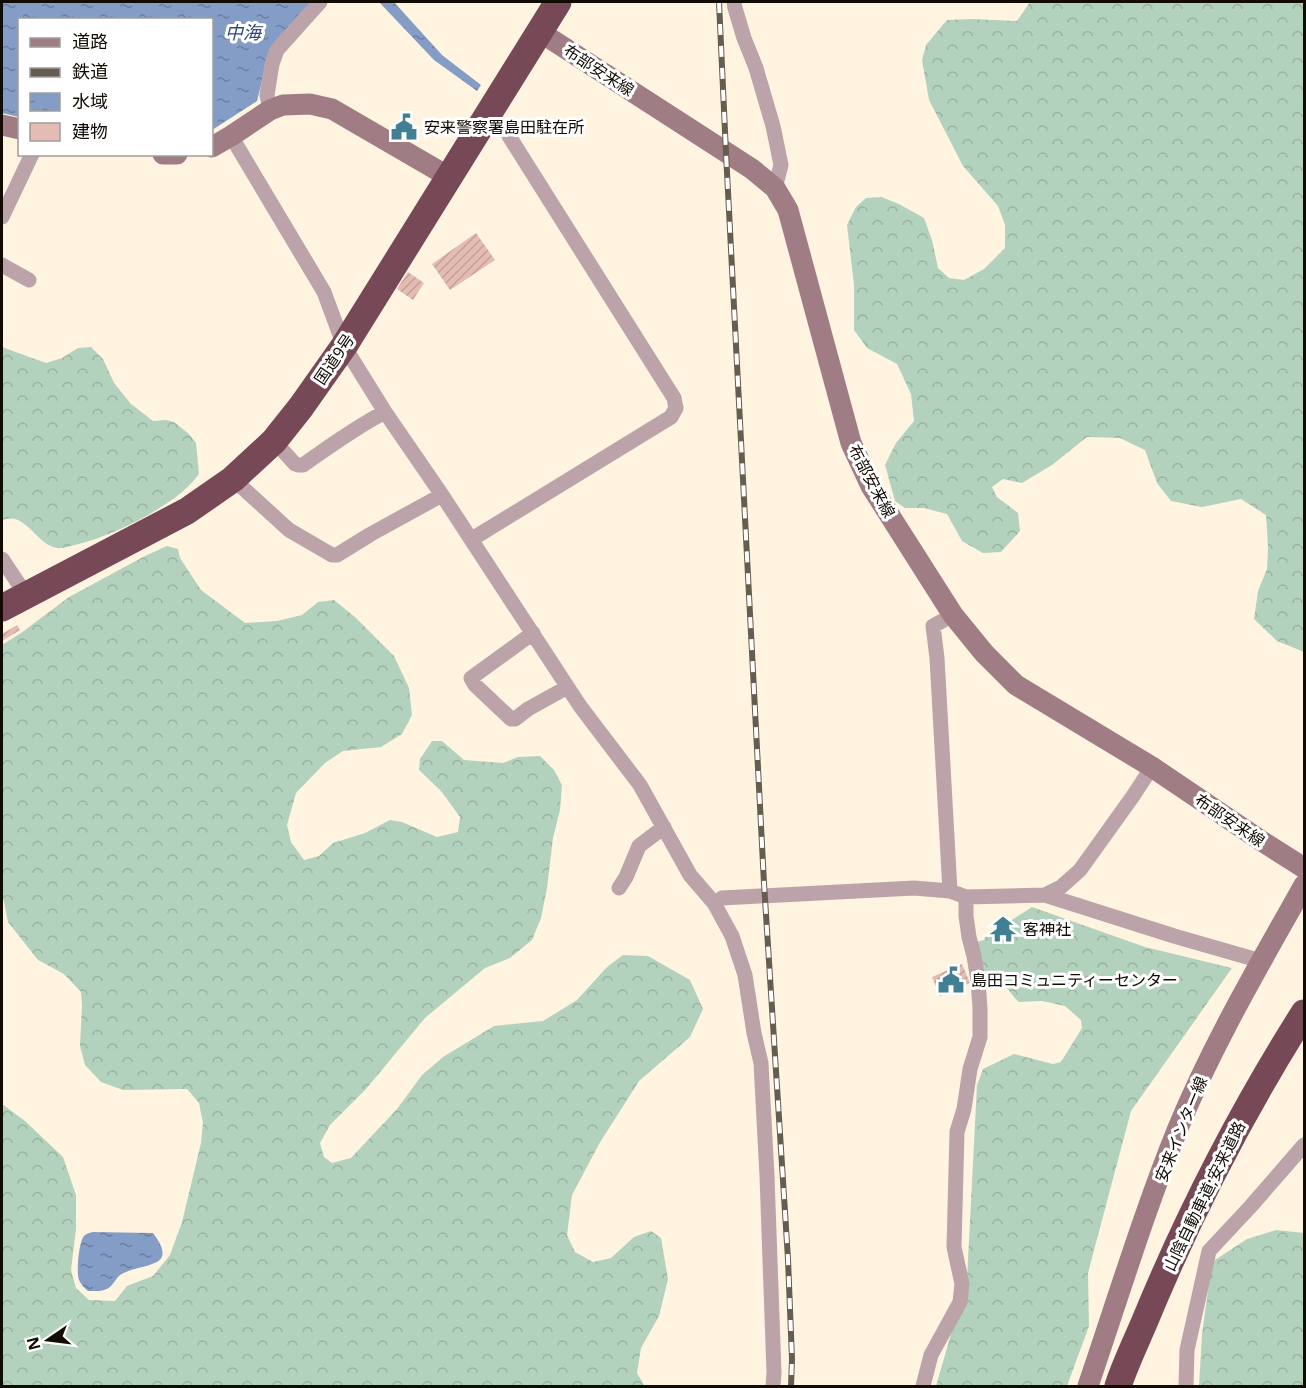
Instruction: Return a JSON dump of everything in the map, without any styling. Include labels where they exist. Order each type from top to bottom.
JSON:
[{"type":"highway","name":"国道9号","points":[[2,608],[187,511],[233,479],[274,441],[344,346],[558,2]]},
{"type":"highway","name":"山陰自動車道;安来道路","points":[[1118,1386],[1159,1286],[1201,1196],[1245,1112],[1305,1012]]},
{"type":"main road","name":"布部安来線","points":[[540,32],[752,169],[774,188],[788,210],[851,443],[871,486],[953,615],[984,653],[1016,685],[1152,767],[1305,868]]},
{"type":"main road","points":[[213,146],[270,110],[283,105],[310,104],[332,109],[449,177]]},
{"type":"main road","points":[[2,125],[18,129]]},
{"type":"main road","name":"安来インター線","points":[[1088,1386],[1142,1227],[1179,1128],[1210,1058],[1261,961],[1305,885]]},
{"type":"street","points":[[270,110],[267,95],[272,64],[277,50],[320,2]]},
{"type":"street","points":[[734,2],[773,126],[781,165],[774,188]]},
{"type":"street","points":[[472,539],[671,417],[676,408],[674,398],[509,135]]},
{"type":"street","points":[[231,136],[324,292],[344,346],[385,412],[472,539],[580,706],[640,785],[690,875],[714,903],[732,936],[745,975],[760,1063],[767,1176],[773,1386]]},
{"type":"street","points":[[2,217],[31,156]]},
{"type":"street","points":[[2,265],[28,280]]},
{"type":"street","points":[[274,441],[295,464],[303,465],[353,430],[385,412]]},
{"type":"street","points":[[233,479],[289,530],[334,555],[442,495]]},
{"type":"street","points":[[2,559],[26,595]]},
{"type":"street","points":[[950,891],[937,658],[933,626],[953,615]]},
{"type":"street","points":[[533,633],[468,680],[515,719],[564,689]]},
{"type":"street","points":[[1045,895],[1061,887],[1080,870],[1152,767]]},
{"type":"street","points":[[619,888],[639,846],[664,827]]},
{"type":"street","points":[[714,903],[722,897],[914,888],[950,891],[966,897],[1045,895],[1261,961]]},
{"type":"street","points":[[923,1386],[932,1355],[960,1302],[962,1284],[954,1247],[957,1132],[964,1109],[970,1068],[980,1037],[978,981],[966,916],[966,897]]},
{"type":"street","points":[[1186,1386],[1187,1350],[1209,1251],[1305,1145]]},
{"type":"green space","points":[[1030,2],[1304,2],[1304,652],[1277,641],[1254,619],[1258,591],[1267,569],[1266,515],[1241,499],[1202,507],[1171,501],[1157,483],[1145,450],[1120,438],[1087,437],[1052,465],[1022,483],[1003,479],[992,487],[997,497],[1018,513],[1020,531],[1001,552],[983,553],[962,541],[947,514],[924,508],[905,508],[895,501],[885,465],[896,443],[914,421],[911,394],[897,364],[867,348],[854,330],[854,285],[847,225],[856,207],[866,198],[881,197],[899,204],[924,218],[938,268],[949,278],[964,280],[984,269],[1005,248],[1005,225],[998,206],[963,166],[929,100],[922,60],[926,45],[947,20],[1017,21]]},
{"type":"green space","points":[[2,347],[46,363],[62,358],[78,348],[91,347],[103,359],[114,383],[131,404],[153,421],[174,422],[189,434],[196,443],[199,474],[176,497],[141,519],[102,537],[66,547],[51,546],[26,525],[15,519],[2,520]]},
{"type":"green space","points":[[167,546],[178,549],[180,558],[201,590],[245,623],[277,621],[302,615],[318,602],[334,600],[355,617],[394,656],[409,688],[412,715],[402,734],[381,747],[343,751],[325,763],[296,793],[287,825],[291,842],[304,860],[319,856],[333,843],[365,833],[390,820],[402,822],[437,837],[458,832],[460,817],[441,791],[419,770],[420,759],[432,741],[442,741],[464,760],[503,763],[518,757],[540,756],[554,770],[562,785],[547,888],[541,918],[532,940],[510,958],[485,968],[425,1018],[366,1089],[330,1125],[320,1143],[324,1157],[332,1163],[351,1158],[397,1109],[422,1075],[443,1057],[494,1026],[543,1021],[577,1000],[607,967],[623,955],[648,956],[690,980],[703,1009],[690,1037],[639,1081],[599,1144],[572,1195],[567,1235],[575,1252],[593,1262],[611,1258],[634,1237],[651,1231],[661,1238],[668,1279],[659,1316],[641,1348],[637,1373],[644,1385],[673,1386],[2,1386],[2,1104],[25,1121],[63,1157],[76,1195],[76,1229],[71,1270],[76,1288],[89,1300],[115,1301],[127,1286],[153,1276],[170,1255],[182,1222],[201,1143],[203,1123],[199,1103],[187,1089],[123,1090],[101,1082],[85,1065],[80,1046],[81,992],[64,974],[38,960],[8,922],[2,892],[2,645],[69,597]]},
{"type":"green space","points":[[1032,907],[1145,947],[1232,968],[1131,1111],[1088,1273],[1089,1326],[1067,1386],[936,1386],[967,1279],[977,1085],[983,1069],[1014,1054],[1053,1064],[1061,1062],[1082,1028],[1081,1020],[1065,1006],[1042,1001],[1019,1002],[1000,981],[982,972],[975,942],[984,940],[986,936],[1005,940],[1014,935],[1010,921]]},
{"type":"green space","points":[[1276,1230],[1304,1233],[1304,1386],[1199,1386],[1202,1334],[1212,1262],[1247,1239]]},
{"type":"water","name":"中海","points":[[2,2],[312,2],[270,49],[257,101],[213,129],[213,18],[18,18],[18,117],[2,113]]},
{"type":"water","points":[[379,2],[394,2],[442,55],[481,85],[477,91],[434,60]]},
{"type":"water","points":[[93,1232],[153,1233],[163,1253],[155,1263],[120,1275],[106,1289],[88,1291],[79,1280],[78,1257],[82,1239],[86,1234]]},
{"type":"building","points":[[476,233],[495,260],[450,290],[432,264]]},
{"type":"building","points":[[408,272],[424,283],[413,300],[397,289]]},
{"type":"building","points":[[17,625],[20,630],[2,641],[2,634]]},
{"type":"building","name":"客神社","points":[[1003,920],[1010,933],[1003,937],[995,925]]},
{"type":"building","name":"島田コミュニティーセンター","points":[[962,964],[970,983],[940,996],[932,977]]},
{"type":"railway","points":[[719,2],[764,883],[788,1259],[791,1386]]},
{"type":"place","name":"安来警察署島田駐在所","points":[[404,127]]},
{"type":"place","name":"客神社","points":[[1003,929]]},
{"type":"place","name":"島田コミュニティーセンター","points":[[951,980]]}]
